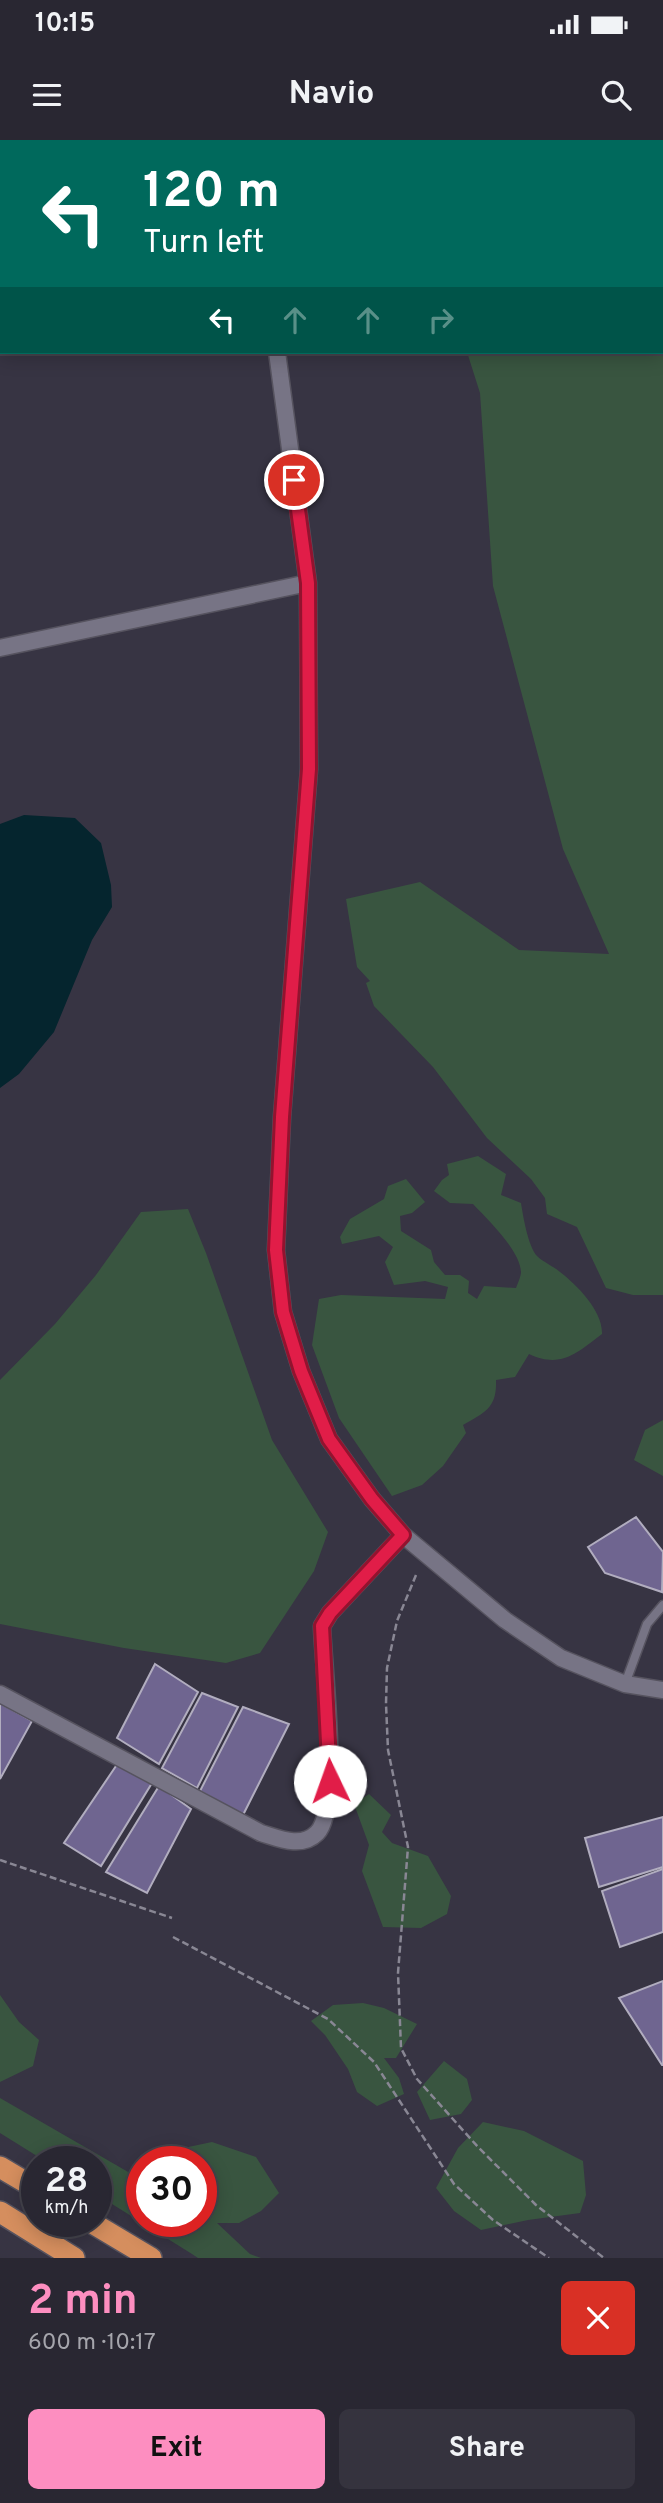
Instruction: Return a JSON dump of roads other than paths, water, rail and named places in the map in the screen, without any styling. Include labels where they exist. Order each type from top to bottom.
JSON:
[{"type":"highway","points":[[0,2167],[21,2179]]},
{"type":"highway","points":[[0,2212],[74,2258]]},
{"type":"highway","points":[[112,2235],[151,2258]]},
{"type":"street","points":[[277,354],[308,583],[309,769],[282,1117],[276,1250],[283,1312],[301,1371],[329,1439],[372,1499],[403,1535],[505,1620],[561,1658],[625,1684],[663,1690]]},
{"type":"street","points":[[0,648],[308,583]]},
{"type":"street","points":[[0,1694],[261,1833],[303,1842],[318,1833],[326,1814],[330,1781],[322,1626],[330,1613],[403,1535]]},
{"type":"lane","points":[[625,1684],[647,1624],[663,1605]]},
{"type":"water","points":[[24,815],[75,818],[101,843],[111,885],[112,907],[92,940],[54,1032],[19,1074],[0,1088],[0,824]]}]
